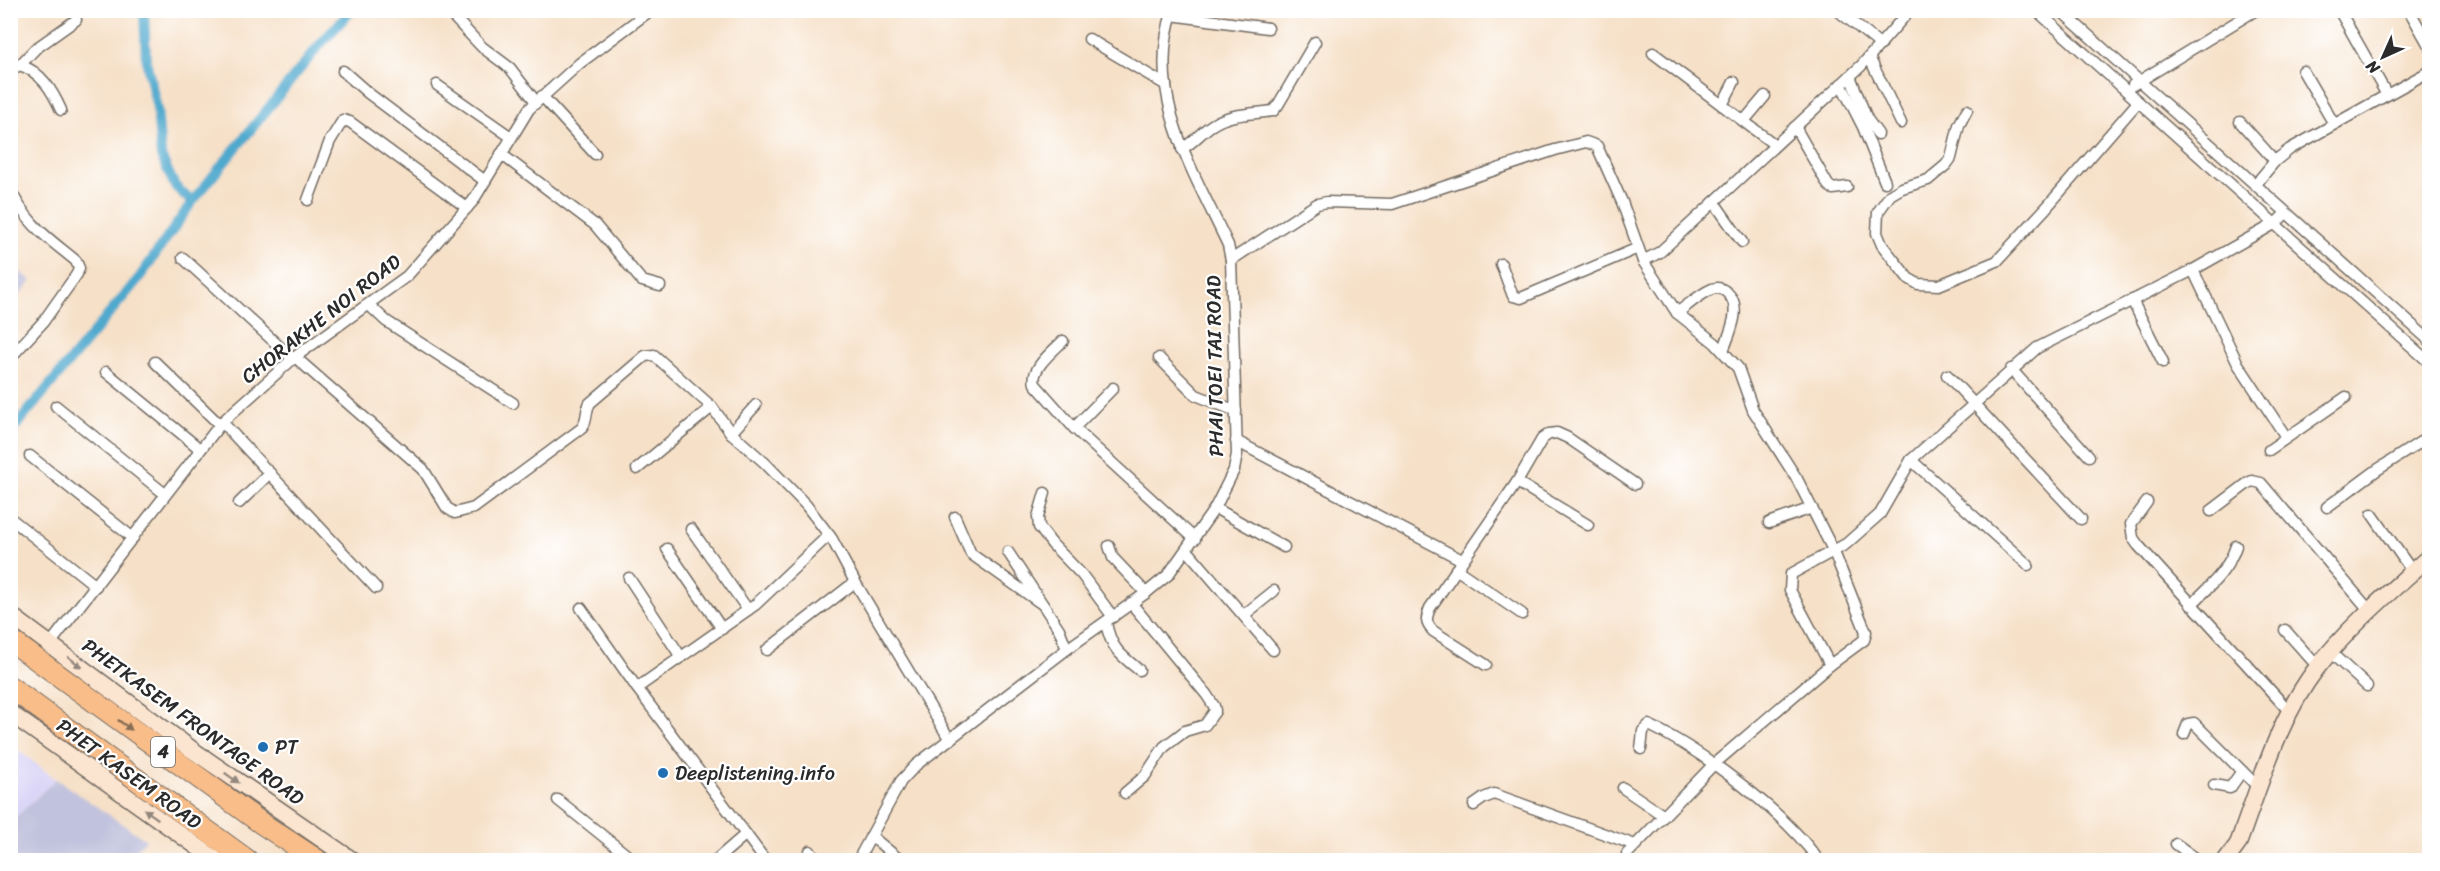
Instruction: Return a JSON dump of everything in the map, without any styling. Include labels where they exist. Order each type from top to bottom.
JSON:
[{"type":"highway","name":"PHET KASEM ROAD","points":[[10,640],[251,816],[317,861]]},
{"type":"highway","name":"PHET KASEM ROAD","points":[[10,687],[247,861]]},
{"type":"main road","points":[[2226,861],[2238,844],[2290,712],[2318,667],[2370,611],[2430,555]]},
{"type":"main road","name":"PHETKASEM FRONTAGE ROAD","points":[[10,615],[191,749],[352,861]]},
{"type":"main road","points":[[10,713],[216,861]]},
{"type":"street","points":[[447,10],[482,47],[510,68],[595,154]]},
{"type":"street","name":"CHORAKHE NOI ROAD","points":[[50,644],[221,424],[294,358],[407,276],[467,208],[511,136],[539,99],[651,10]]},
{"type":"street","points":[[1837,10],[1881,45]]},
{"type":"street","points":[[1643,261],[1660,252],[1850,76],[1881,45],[1910,10]]},
{"type":"street","points":[[2036,10],[2430,363]]},
{"type":"street","points":[[2060,10],[2430,341]]},
{"type":"street","points":[[2126,91],[2256,10]]},
{"type":"street","points":[[2339,10],[2387,95]]},
{"type":"street","points":[[2409,10],[2430,47]]},
{"type":"street","points":[[1172,13],[1268,28]]},
{"type":"street","name":"PHAI TOEI TAI ROAD","points":[[858,861],[901,781],[929,753],[950,740],[1066,649],[1168,575],[1215,508],[1233,470],[1236,411],[1231,260],[1228,245],[1182,149],[1166,85],[1168,25],[1172,13]]},
{"type":"street","points":[[15,68],[35,49],[76,20]]},
{"type":"street","points":[[1089,39],[1166,85]]},
{"type":"street","points":[[1182,149],[1210,126],[1222,120],[1250,111],[1273,111],[1314,42]]},
{"type":"street","points":[[1653,52],[1776,145]]},
{"type":"street","points":[[1869,57],[1901,123]]},
{"type":"street","points":[[15,68],[31,70],[42,79],[50,88],[60,110]]},
{"type":"street","points":[[343,71],[368,93],[485,181]]},
{"type":"street","points":[[2303,71],[2334,124]]},
{"type":"street","points":[[2255,185],[2275,161],[2290,149],[2430,71]]},
{"type":"street","points":[[1850,76],[1867,119],[1878,134]]},
{"type":"street","points":[[1722,105],[1734,82]]},
{"type":"street","points":[[1841,84],[1863,127],[1885,182]]},
{"type":"street","points":[[437,85],[511,136]]},
{"type":"street","points":[[1744,121],[1765,96]]},
{"type":"street","points":[[1967,110],[1959,125],[1951,158],[1946,165],[1928,180],[1902,188],[1890,195],[1878,212],[1877,233],[1882,245],[1908,278],[1918,284],[1939,285],[1996,261],[2052,201],[2138,102]]},
{"type":"street","points":[[308,200],[330,141],[343,120],[350,122],[467,208]]},
{"type":"street","points":[[2240,122],[2275,161]]},
{"type":"street","points":[[1795,127],[1828,185],[1833,189],[1848,187]]},
{"type":"street","points":[[1231,260],[1317,204],[1327,202],[1392,204],[1555,150],[1586,142],[1597,146],[1608,166],[1643,261],[1677,313],[1723,351],[1738,368],[1753,410],[1779,449],[1834,552],[1866,632],[1864,640],[1830,665],[1714,764],[1627,854]]},
{"type":"street","points":[[501,154],[595,225],[642,281],[660,286]]},
{"type":"street","points":[[10,189],[26,218],[76,261],[79,268],[78,274],[43,322],[10,358]]},
{"type":"street","points":[[1714,202],[1742,242]]},
{"type":"street","points":[[1830,665],[1790,590],[1791,574],[1834,552],[1854,538],[1880,514],[1911,460],[2011,369],[2050,340],[2193,270],[2276,223],[2286,213]]},
{"type":"street","points":[[1501,264],[1513,296],[1521,298],[1638,248]]},
{"type":"street","points":[[183,258],[294,358],[423,469],[447,508],[455,513],[474,508],[582,428],[587,420],[587,407],[590,403],[650,354],[654,355],[712,407],[731,433],[784,481],[806,505],[829,535],[950,740]]},
{"type":"street","points":[[2193,270],[2238,364],[2286,437]]},
{"type":"street","points":[[1677,313],[1713,288],[1720,288],[1730,294],[1734,300],[1735,315],[1723,351]]},
{"type":"street","points":[[2132,300],[2163,362]]},
{"type":"street","points":[[369,305],[386,321],[513,403]]},
{"type":"street","points":[[1063,341],[1041,364],[1033,379],[1042,394],[1074,428],[1195,539]]},
{"type":"street","points":[[1158,357],[1196,395],[1236,411]]},
{"type":"street","points":[[155,363],[270,473],[376,588]]},
{"type":"street","points":[[2011,369],[2089,456]]},
{"type":"street","points":[[106,372],[200,449]]},
{"type":"street","points":[[1947,375],[2081,519]]},
{"type":"street","points":[[1074,428],[1113,388]]},
{"type":"street","points":[[2269,450],[2346,397]]},
{"type":"street","points":[[731,433],[756,405]]},
{"type":"street","points":[[56,406],[165,494]]},
{"type":"street","points":[[637,469],[712,407]]},
{"type":"street","points":[[1486,665],[1427,626],[1426,618],[1430,608],[1517,482],[1542,440],[1549,434],[1557,433],[1568,438],[1635,483]]},
{"type":"street","points":[[2327,507],[2430,436]]},
{"type":"street","points":[[1236,441],[1459,565],[1522,614]]},
{"type":"street","points":[[30,456],[133,538]]},
{"type":"street","points":[[1911,460],[2028,565]]},
{"type":"street","points":[[239,503],[270,473]]},
{"type":"street","points":[[2211,511],[2248,483],[2252,481],[2261,483],[2370,611]]},
{"type":"street","points":[[1517,482],[1588,525]]},
{"type":"street","points":[[1045,493],[1038,517],[1039,527],[1052,544],[1082,574],[1109,620],[1114,649],[1139,670]]},
{"type":"street","points":[[2147,502],[2131,524],[2133,538],[2191,605],[2290,712]]},
{"type":"street","points":[[1215,508],[1284,547]]},
{"type":"street","points":[[1769,523],[1812,508]]},
{"type":"street","points":[[2372,513],[2412,571]]},
{"type":"street","points":[[955,517],[971,554],[1042,604]]},
{"type":"street","points":[[10,518],[96,585]]},
{"type":"street","points":[[691,530],[748,610]]},
{"type":"street","points":[[638,688],[748,610],[829,535]]},
{"type":"street","points":[[1109,546],[1113,558],[1146,593]]},
{"type":"street","points":[[2191,605],[2222,574],[2236,546]]},
{"type":"street","points":[[667,549],[722,629]]},
{"type":"street","points":[[1187,550],[1273,650]]},
{"type":"street","points":[[1008,552],[1064,638],[1066,649]]},
{"type":"street","points":[[629,578],[681,657]]},
{"type":"street","points":[[767,650],[855,582]]},
{"type":"street","points":[[1244,615],[1274,591]]},
{"type":"street","points":[[1125,793],[1145,776],[1164,747],[1185,731],[1205,725],[1215,711],[1206,694],[1131,603]]},
{"type":"street","points":[[581,608],[765,861]]},
{"type":"street","points":[[2285,630],[2318,667]]},
{"type":"street","points":[[2330,652],[2367,686]]},
{"type":"street","points":[[2184,734],[2188,724],[2194,723],[2259,788]]},
{"type":"street","points":[[1641,748],[1643,731],[1649,725],[1714,764],[1787,824],[1818,860]]},
{"type":"street","points":[[2214,785],[2230,788],[2242,771]]},
{"type":"street","points":[[1623,788],[1664,816]]},
{"type":"street","points":[[1474,805],[1494,794],[1635,845]]},
{"type":"street","points":[[558,800],[633,861]]},
{"type":"street","points":[[716,861],[746,834]]},
{"type":"street","points":[[871,836],[900,861]]},
{"type":"street","points":[[2176,844],[2198,861]]},
{"type":"shaded area","points":[[10,264],[32,281],[11,304],[10,304]]},
{"type":"shaded area","points":[[11,745],[56,779],[10,822]]},
{"type":"shaded area","points":[[56,779],[146,840],[126,860],[11,860],[11,822]]},
{"type":"waterway","points":[[144,10],[146,60],[157,108],[161,156],[175,186],[192,202]]},
{"type":"waterway","points":[[10,433],[139,278],[192,202],[322,42],[352,10]]},
{"type":"place","name":"PT","points":[[263,747]]},
{"type":"place","name":"Deeplistening.info","points":[[663,773]]}]
